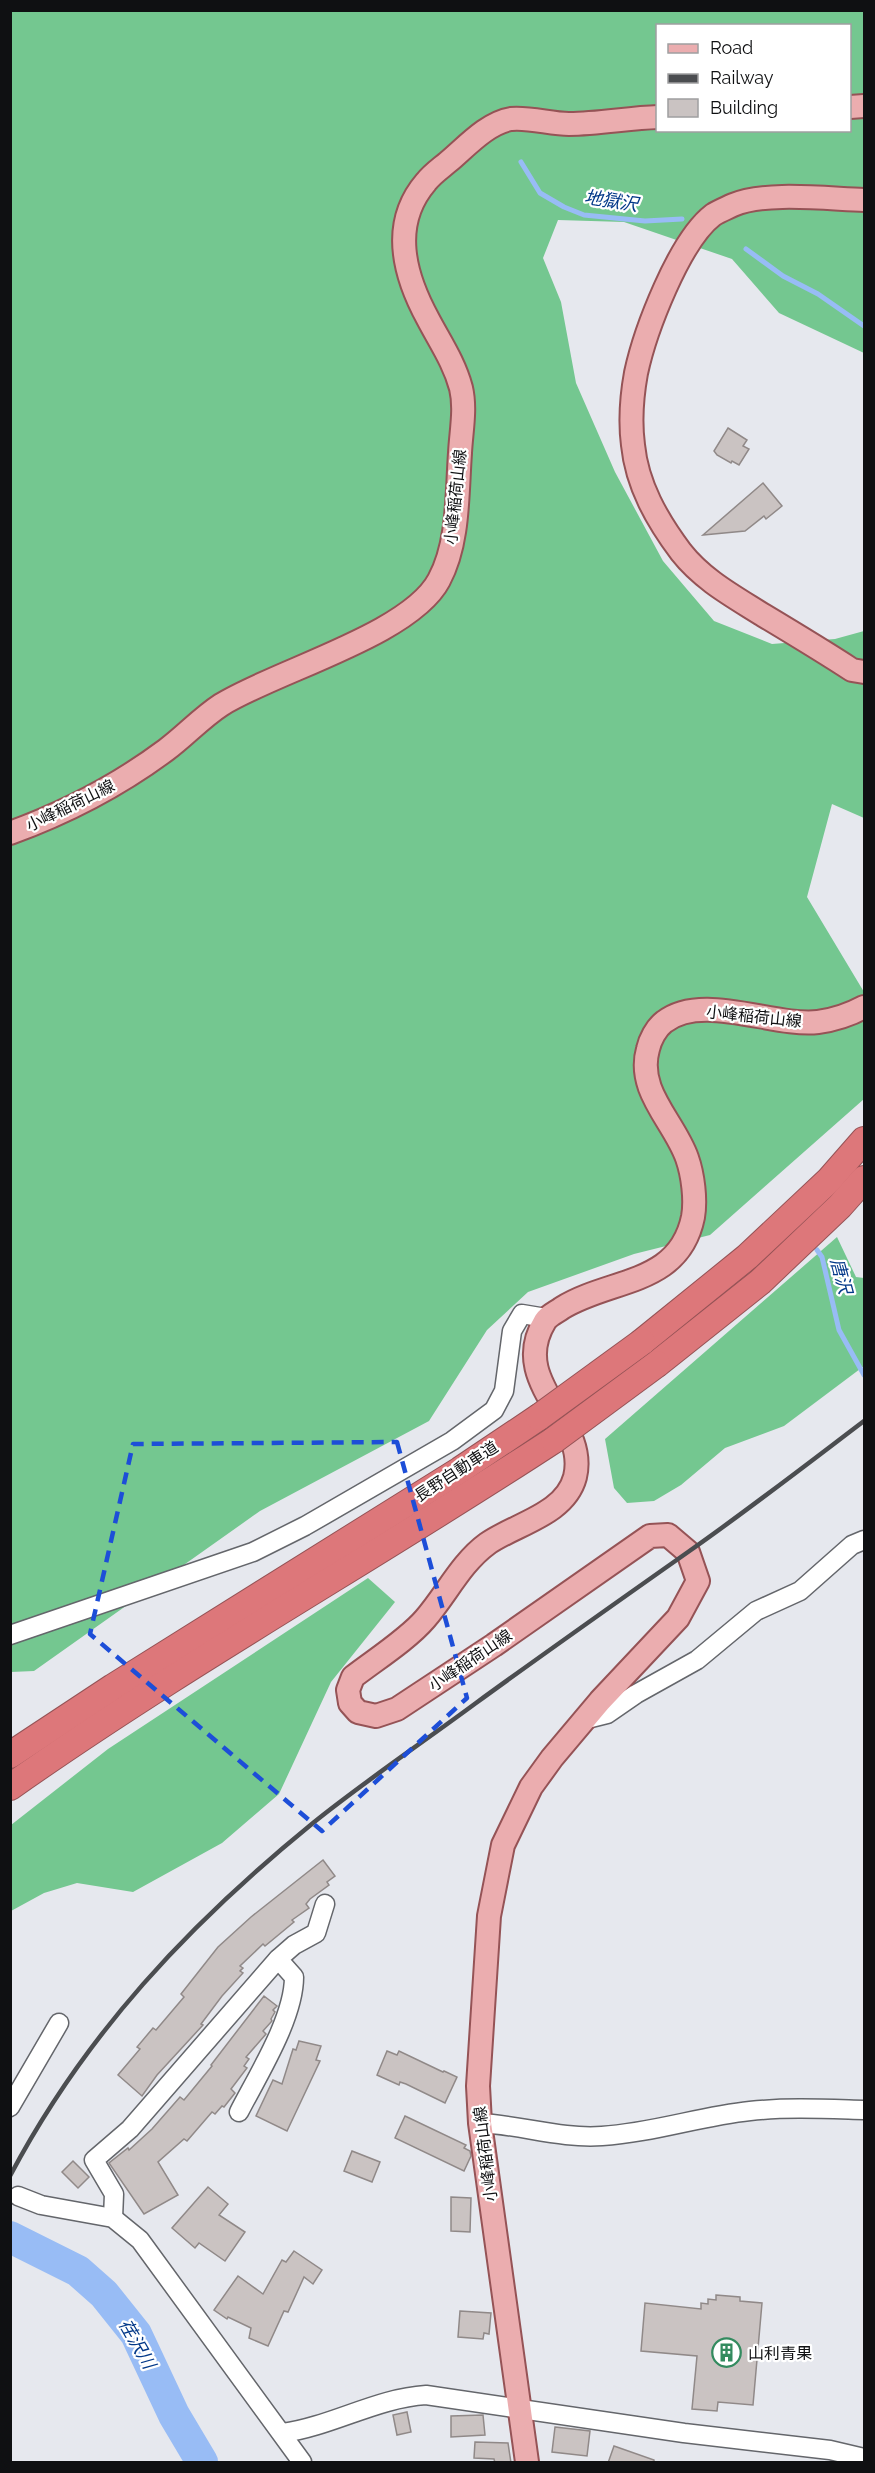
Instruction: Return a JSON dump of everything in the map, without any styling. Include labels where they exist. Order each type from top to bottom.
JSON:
[{"type":"highway","name":"長野自動車道","points":[[10,1755],[123,1680],[460,1470],[539,1417],[642,1342],[747,1257],[830,1180],[864,1140]]},
{"type":"highway","name":"長野自動車道","points":[[10,1787],[127,1708],[475,1492],[554,1440],[657,1364],[760,1282],[840,1206],[864,1179]]},
{"type":"main road","name":"小峰稲荷山線","points":[[10,833],[37,823],[116,784],[165,750],[221,705],[387,627],[418,605],[439,581],[450,549],[455,518],[463,412],[462,392],[446,348],[429,322],[406,272],[406,221],[412,201],[427,180],[494,125],[511,119],[566,124],[656,117]]},
{"type":"main road","points":[[864,200],[785,197],[757,199],[736,204],[713,216],[694,236],[659,301],[636,373],[632,406],[632,444],[637,471],[660,521],[682,553],[707,580],[852,670],[864,672]]},
{"type":"main road","name":"小峰稲荷山線","points":[[527,2463],[480,2123],[478,2086],[493,1886],[503,1845],[531,1787],[600,1701],[678,1618],[698,1581],[688,1552],[668,1535],[650,1536],[494,1645],[397,1709],[376,1716],[358,1712],[350,1703],[348,1690],[353,1677],[424,1621],[466,1566],[486,1545],[557,1505],[569,1492],[575,1477],[577,1459],[573,1444],[538,1377],[534,1359],[537,1339],[546,1318],[575,1300],[654,1273],[674,1255],[686,1240],[693,1215],[693,1190],[687,1158],[646,1082],[645,1058],[651,1039],[663,1022],[684,1012],[706,1010],[818,1022],[864,1007]]},
{"type":"street","points":[[10,1635],[252,1552],[305,1526],[452,1441],[494,1410],[504,1391],[512,1331],[522,1314],[546,1318]]},
{"type":"street","points":[[587,1719],[607,1714],[636,1694],[697,1660],[756,1611],[800,1591],[852,1545],[864,1540]]},
{"type":"street","points":[[113,2218],[114,2194],[94,2160],[130,2129],[278,1959],[316,1933],[325,1904]]},
{"type":"street","points":[[239,2112],[278,2037],[294,1990],[294,1977],[278,1959]]},
{"type":"street","points":[[10,2107],[59,2023]]},
{"type":"street","points":[[480,2123],[501,2124],[576,2137],[604,2136],[750,2111],[864,2110]]},
{"type":"street","points":[[18,2196],[41,2205],[113,2218],[140,2240],[214,2344],[283,2433],[302,2463]]},
{"type":"street","points":[[283,2433],[303,2430],[403,2397],[426,2395],[684,2433],[807,2447],[864,2458]]},
{"type":"highlighted area","points":[[397,1442],[467,1698],[322,1831],[90,1634],[133,1444]]},
{"type":"green space","points":[[10,11],[864,11],[864,353],[779,313],[732,259],[624,222],[558,220],[543,258],[561,302],[576,383],[615,472],[663,561],[714,621],[772,644],[835,639],[864,631],[864,818],[832,804],[807,897],[864,992],[864,1099],[710,1235],[634,1254],[528,1292],[487,1330],[429,1421],[260,1511],[34,1671],[11,1672]]},
{"type":"green space","points":[[837,1237],[856,1277],[864,1278],[864,1366],[784,1426],[725,1448],[681,1485],[654,1501],[627,1503],[614,1488],[605,1439]]},
{"type":"green space","points":[[368,1578],[395,1602],[331,1682],[279,1794],[222,1843],[133,1892],[77,1883],[44,1893],[11,1911],[11,1825],[108,1749]]},
{"type":"building","points":[[728,428],[747,440],[743,446],[749,449],[739,465],[732,461],[731,463],[714,451]]},
{"type":"building","points":[[763,483],[782,506],[766,519],[764,516],[745,531],[703,535]]},
{"type":"building","points":[[323,1860],[335,1876],[327,1882],[329,1885],[310,1899],[306,1904],[309,1908],[292,1920],[294,1922],[265,1946],[263,1944],[240,1966],[243,1968],[240,1971],[243,1973],[222,1996],[201,2024],[203,2025],[157,2075],[142,2096],[118,2075],[140,2049],[137,2047],[153,2028],[156,2030],[184,1997],[181,1994],[218,1947],[251,1917]]},
{"type":"building","points":[[264,1996],[277,2006],[273,2010],[275,2012],[272,2021],[263,2031],[266,2034],[246,2057],[249,2059],[244,2066],[247,2068],[231,2089],[235,2093],[224,2107],[222,2106],[215,2114],[212,2112],[187,2141],[184,2139],[158,2162],[178,2195],[144,2214],[109,2163],[128,2148],[129,2150],[152,2129],[180,2097],[184,2100]]},
{"type":"building","points":[[299,2041],[321,2046],[316,2060],[320,2061],[287,2131],[256,2116],[273,2080],[282,2084],[293,2049],[296,2050]]},
{"type":"building","points":[[387,2051],[397,2055],[399,2051],[457,2077],[445,2103],[406,2084],[400,2082],[399,2085],[377,2075]]},
{"type":"building","points":[[405,2116],[466,2145],[464,2148],[470,2151],[471,2156],[464,2171],[395,2138]]},
{"type":"building","points":[[352,2151],[380,2162],[372,2182],[344,2171]]},
{"type":"building","points":[[73,2161],[89,2177],[78,2188],[62,2172]]},
{"type":"building","points":[[208,2187],[228,2204],[219,2215],[245,2232],[225,2261],[199,2243],[195,2248],[172,2228]]},
{"type":"building","points":[[451,2197],[471,2198],[470,2232],[451,2231]]},
{"type":"building","points":[[294,2251],[322,2270],[313,2284],[304,2277],[288,2312],[284,2311],[268,2346],[249,2338],[251,2328],[228,2317],[227,2319],[214,2310],[238,2276],[263,2294],[282,2260],[286,2262]]},
{"type":"building","name":"山利青果","points":[[716,2295],[740,2297],[740,2301],[762,2303],[753,2405],[718,2402],[717,2411],[692,2409],[697,2356],[641,2351],[645,2303],[701,2309],[701,2303],[708,2304],[708,2299],[716,2300]]},
{"type":"building","points":[[460,2311],[491,2313],[489,2334],[484,2333],[483,2339],[458,2337]]},
{"type":"building","points":[[407,2412],[411,2432],[397,2435],[393,2415]]},
{"type":"building","points":[[483,2415],[485,2435],[451,2437],[451,2416]]},
{"type":"building","points":[[555,2427],[590,2431],[587,2456],[552,2452]]},
{"type":"building","points":[[475,2442],[508,2443],[511,2463],[495,2463],[494,2459],[474,2458]]},
{"type":"building","points":[[614,2446],[654,2460],[654,2463],[608,2463]]},
{"type":"waterway","name":"地獄沢","points":[[521,162],[540,193],[584,215],[645,221],[682,219]]},
{"type":"waterway","name":"地獄沢","points":[[746,249],[783,276],[818,294],[864,326]]},
{"type":"waterway","name":"唐沢","points":[[817,1250],[822,1257],[839,1330],[864,1375]]},
{"type":"waterway","name":"荏沢川","points":[[10,2237],[78,2271],[104,2294],[136,2334],[174,2415],[202,2462]]},
{"type":"railway","points":[[10,2176],[39,2124],[106,2029],[182,1942],[267,1861],[353,1792],[733,1520],[864,1421]]},
{"type":"place","name":"山利青果","points":[[727,2353]]}]
